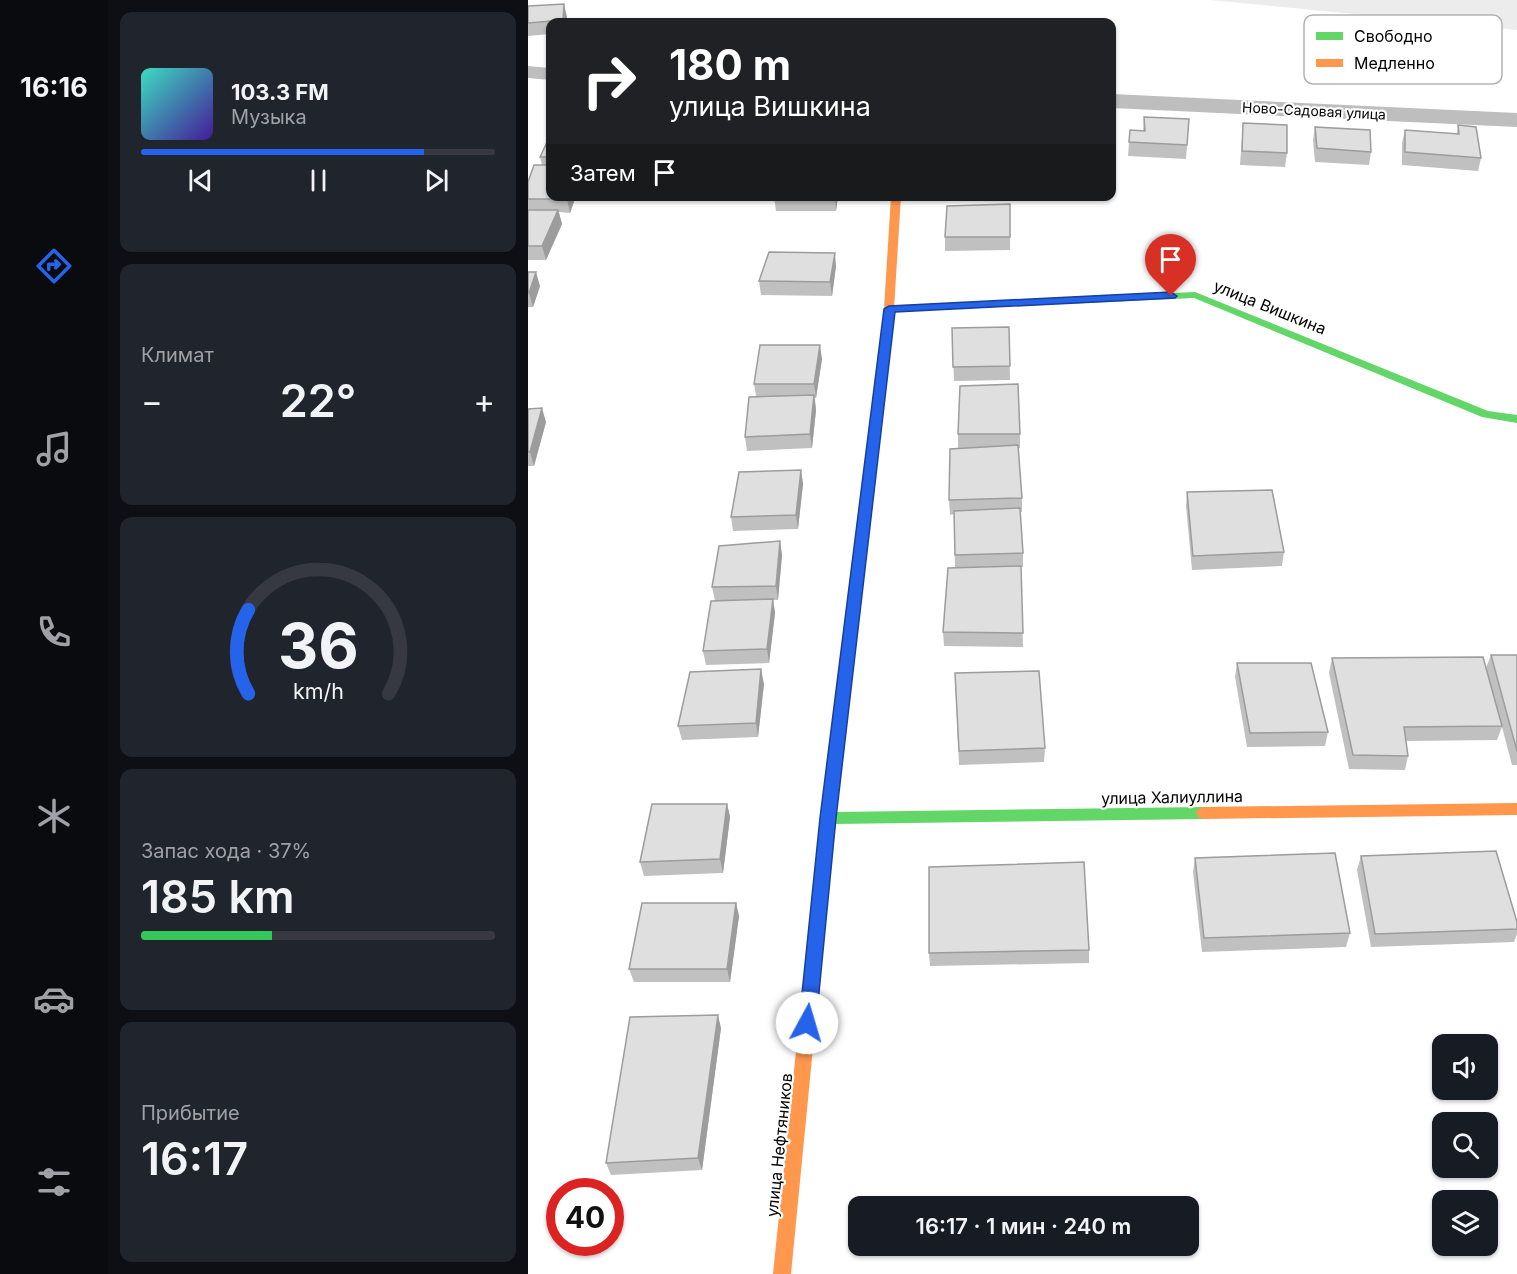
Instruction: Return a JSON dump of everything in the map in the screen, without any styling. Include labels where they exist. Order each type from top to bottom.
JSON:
[{"type":"street","name":"Ново-Садовая улица","points":[[1116,101],[1517,120]]},
{"type":"street","name":"улица Нефтяников","points":[[782,1274],[828,818],[889,309],[896,201]]},
{"type":"street","name":"улица Вишкина","points":[[889,309],[1195,295],[1486,414],[1517,419]]},
{"type":"street","name":"улица Халиуллина","points":[[828,818],[1517,809]]},
{"type":"shaded area","points":[[1210,0],[1517,0],[1517,30],[1502,29],[1502,15],[1364,15]]},
{"type":"building","points":[[564,4],[563,18],[546,18],[546,21],[528,23],[528,6]]},
{"type":"building","points":[[1144,117],[1189,119],[1187,145],[1129,142],[1130,130],[1145,131]]},
{"type":"building","points":[[1243,123],[1287,125],[1287,153],[1242,151]]},
{"type":"building","points":[[1458,125],[1476,127],[1481,158],[1405,152],[1405,130],[1459,134]]},
{"type":"building","points":[[1315,127],[1370,130],[1371,152],[1317,148]]},
{"type":"building","points":[[546,144],[546,157],[540,157]]},
{"type":"building","points":[[534,165],[546,165],[546,199],[528,199],[528,182]]},
{"type":"building","points":[[1010,204],[1010,237],[945,237],[947,206]]},
{"type":"building","points":[[528,210],[558,210],[542,246],[528,246]]},
{"type":"building","points":[[769,252],[835,253],[830,282],[759,281]]},
{"type":"building","points":[[528,272],[536,272],[529,293],[528,293]]},
{"type":"building","points":[[1009,327],[1010,366],[953,367],[952,328]]},
{"type":"building","points":[[760,345],[820,345],[814,384],[754,384]]},
{"type":"building","points":[[1018,384],[1020,434],[958,434],[960,386]]},
{"type":"building","points":[[814,395],[810,434],[745,437],[749,397]]},
{"type":"building","points":[[542,408],[530,452],[528,452],[528,409]]},
{"type":"building","points":[[1018,445],[1022,498],[949,500],[950,449]]},
{"type":"building","points":[[801,470],[796,515],[731,517],[739,472]]},
{"type":"building","points":[[1272,490],[1284,552],[1193,556],[1187,492]]},
{"type":"building","points":[[1020,508],[1023,553],[955,555],[954,511]]},
{"type":"building","points":[[780,541],[776,586],[712,587],[719,546]]},
{"type":"building","points":[[1021,566],[1023,633],[943,632],[948,568]]},
{"type":"building","points":[[773,599],[767,649],[703,651],[711,601]]},
{"type":"building","points":[[1491,655],[1517,655],[1517,751]]},
{"type":"building","points":[[1483,657],[1502,726],[1404,727],[1408,756],[1353,755],[1332,658]]},
{"type":"building","points":[[1237,663],[1311,663],[1328,732],[1250,733]]},
{"type":"building","points":[[761,669],[756,723],[678,726],[690,672]]},
{"type":"building","points":[[1039,671],[1045,748],[959,751],[955,673]]},
{"type":"building","points":[[652,804],[727,804],[720,859],[640,862]]},
{"type":"building","points":[[1496,851],[1517,922],[1517,929],[1375,934],[1361,856]]},
{"type":"building","points":[[1335,853],[1350,933],[1204,938],[1195,858]]},
{"type":"building","points":[[1084,862],[1089,950],[929,953],[929,867]]},
{"type":"building","points":[[642,903],[736,903],[727,969],[629,969]]},
{"type":"building","points":[[718,1015],[698,1158],[606,1163],[630,1017]]},
{"type":"traffic: fast","points":[[889,309],[1195,295],[1486,414],[1517,419]]},
{"type":"traffic: fast","points":[[815,945],[828,818],[881,380]]},
{"type":"traffic: fast","points":[[828,818],[1203,813]]},
{"type":"traffic: slow","points":[[881,380],[889,309],[896,201]]},
{"type":"traffic: slow","points":[[1203,813],[1517,809]]},
{"type":"traffic: slow","points":[[782,1274],[815,945]]},
{"type":"route","points":[[807,1023],[828,818],[889,309],[1171,296]]}]
